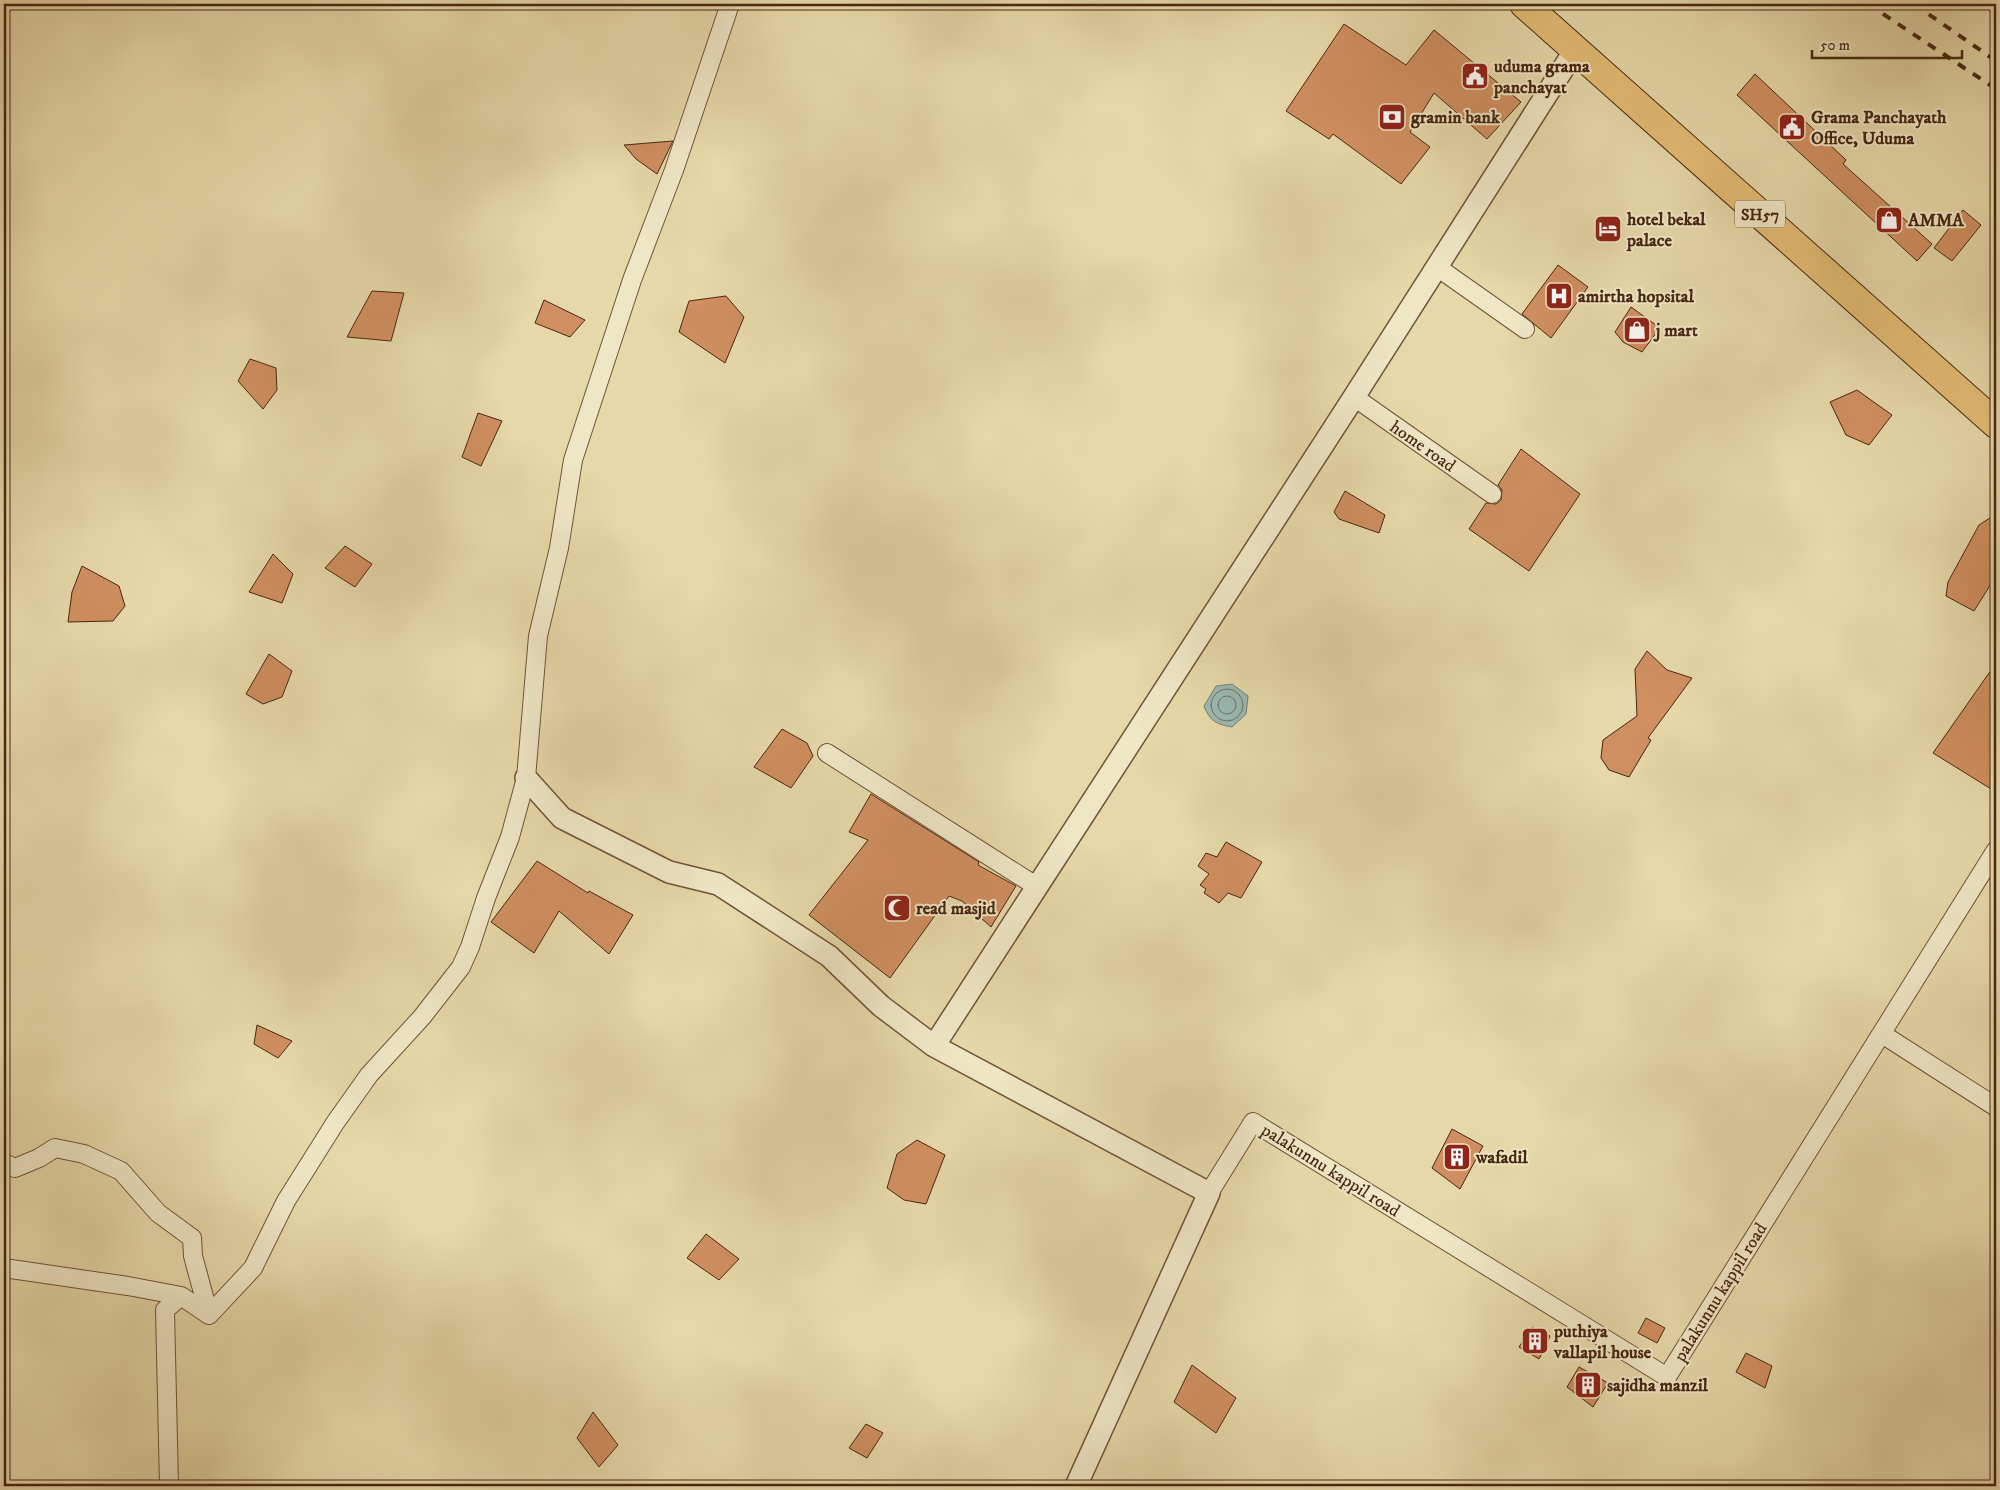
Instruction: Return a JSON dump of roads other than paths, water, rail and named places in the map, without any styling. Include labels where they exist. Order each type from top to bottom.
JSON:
[{"type":"main road","name":"SH57","points":[[1524,4],[1996,424]]},
{"type":"street","points":[[209,1315],[252,1268],[286,1201],[335,1123],[369,1075],[422,1017],[461,967],[510,837],[526,778],[538,636],[559,548],[573,460],[632,280],[674,170],[730,4]]},
{"type":"street","points":[[934,1046],[1354,397],[1575,50]]},
{"type":"street","points":[[1437,267],[1525,329]]},
{"type":"street","name":"home road","points":[[1354,397],[1492,494]]},
{"type":"street","points":[[827,753],[1036,886]]},
{"type":"street","points":[[526,778],[562,818],[669,872],[718,884],[828,956],[881,1006],[934,1046],[1210,1193],[1076,1486]]},
{"type":"street","name":"palakunnu kappil road","points":[[1210,1193],[1252,1122],[1667,1377],[1996,850]]},
{"type":"street","points":[[1882,1034],[1996,1107]]},
{"type":"street","points":[[4,1163],[15,1168],[39,1158],[55,1148],[84,1154],[121,1171],[158,1213],[192,1238],[193,1256],[209,1315]]},
{"type":"street","points":[[4,1268],[182,1296],[209,1315]]},
{"type":"street","points":[[170,1486],[165,1310],[182,1296]]},
{"type":"water","points":[[1232,684],[1248,696],[1246,714],[1232,727],[1222,725],[1212,719],[1204,706],[1216,686]]},
{"type":"railway","points":[[1868,4],[1996,89]]},
{"type":"railway","points":[[1914,4],[1996,61]]},
{"type":"place","name":"uduma grama panchayat","points":[[1475,76]]},
{"type":"place","name":"gramin bank","points":[[1392,117]]},
{"type":"place","name":"Grama Panchayath Office, Uduma","points":[[1792,127]]},
{"type":"place","name":"AMMA","points":[[1889,220]]},
{"type":"place","name":"hotel bekal palace","points":[[1608,229]]},
{"type":"place","name":"amirtha hopsital","points":[[1559,296]]},
{"type":"place","name":"j mart","points":[[1637,330]]},
{"type":"place","name":"read masjid","points":[[897,908]]},
{"type":"place","name":"wafadil","points":[[1457,1157]]},
{"type":"place","name":"puthiya vallapil house","points":[[1535,1341]]},
{"type":"place","name":"sajidha manzil","points":[[1588,1385]]}]
